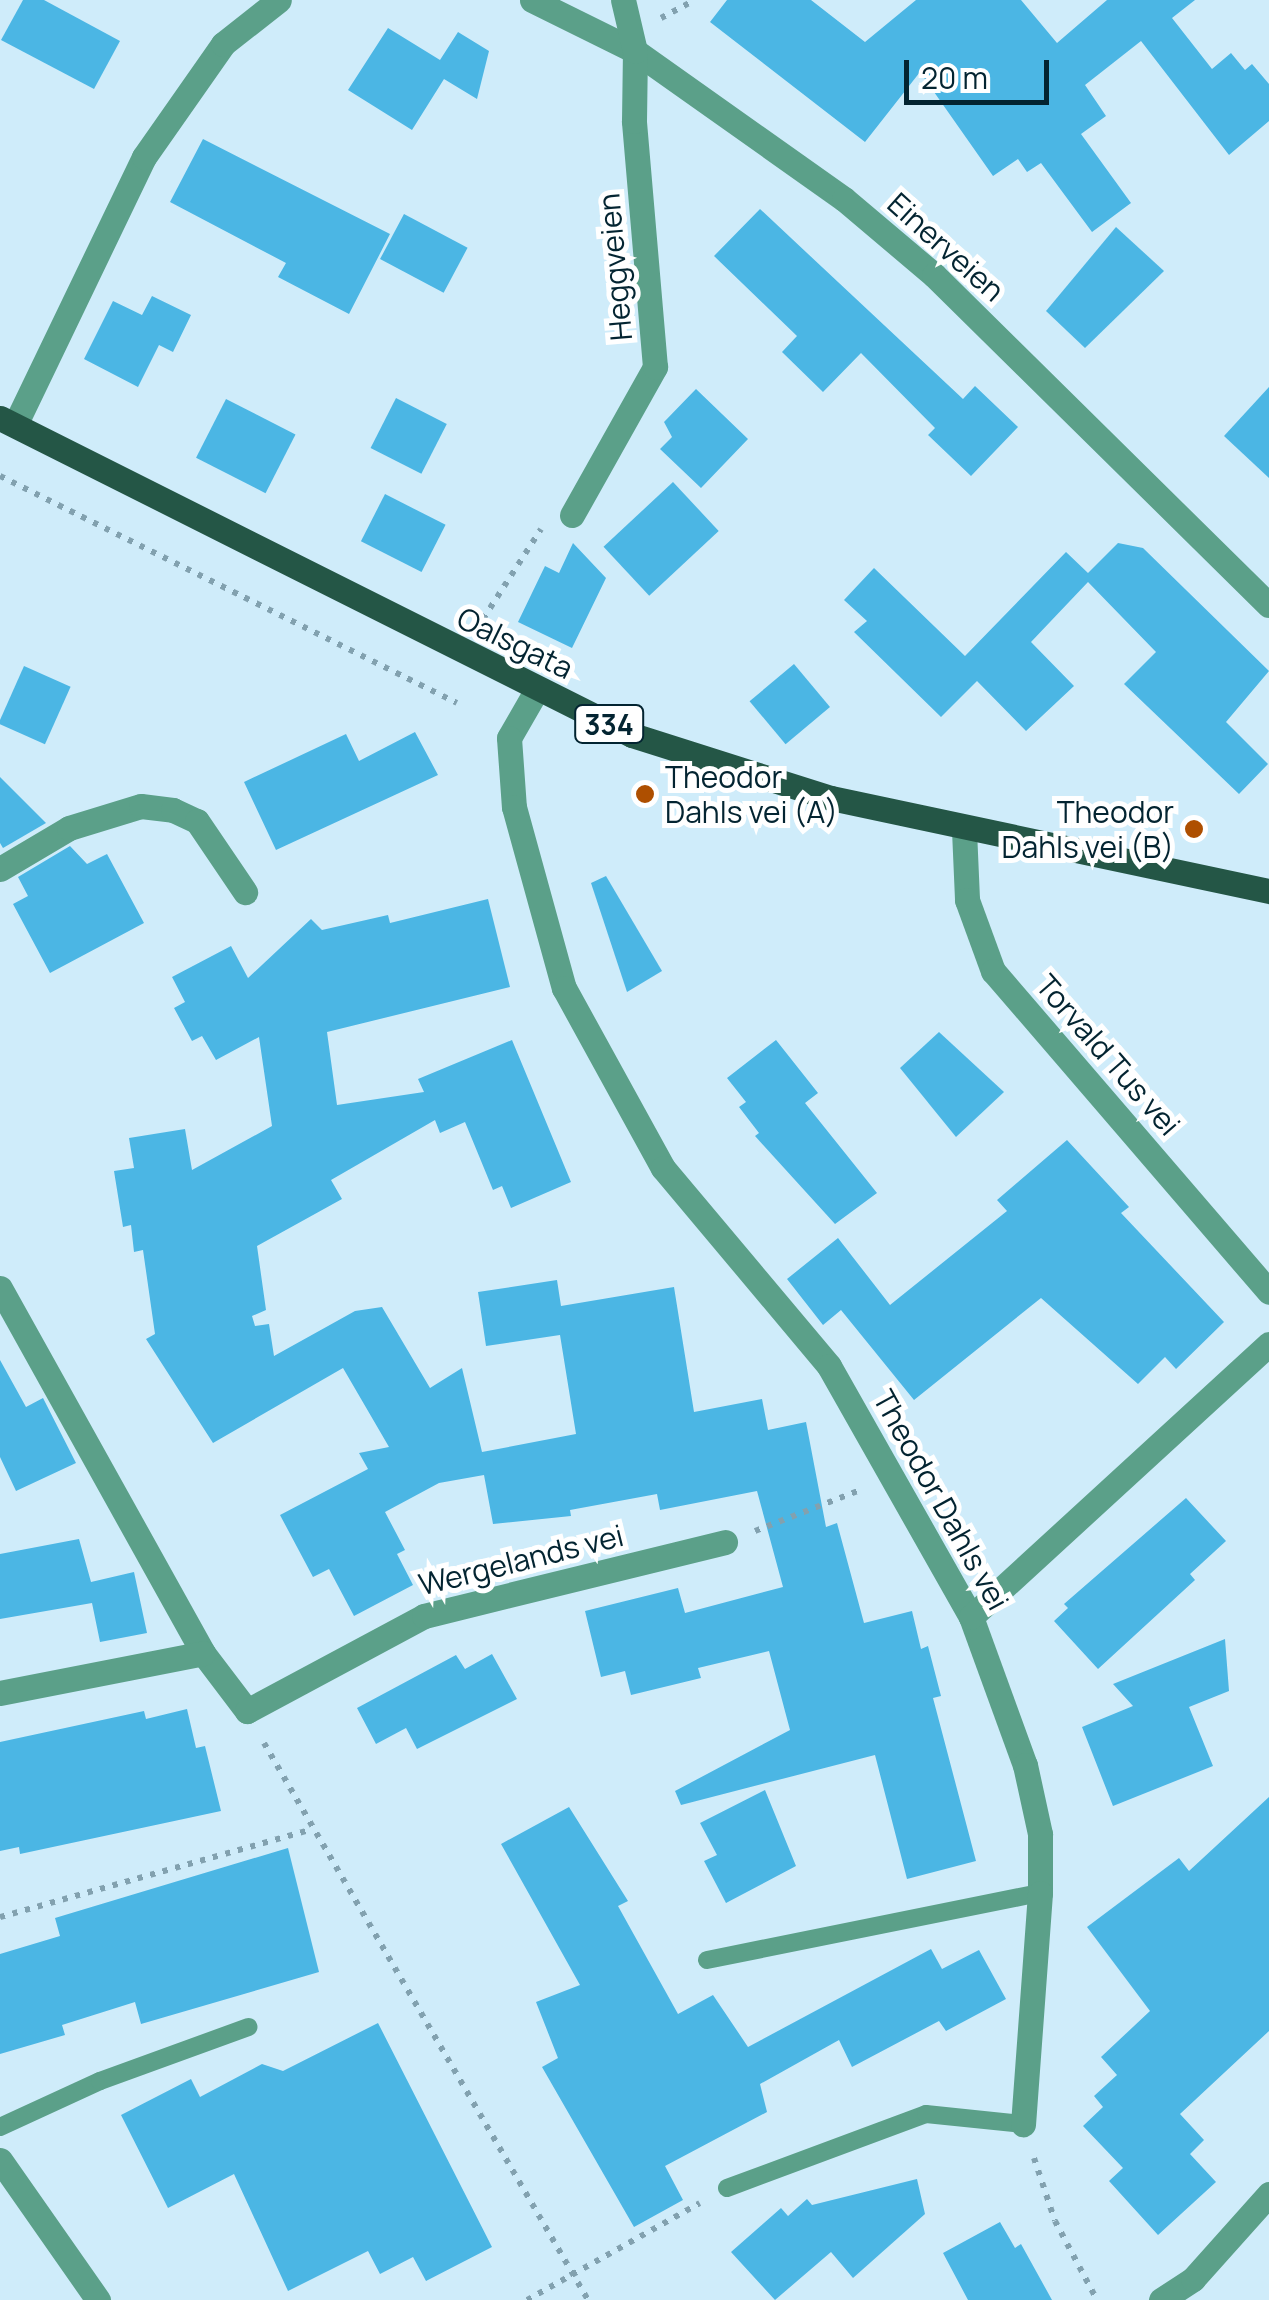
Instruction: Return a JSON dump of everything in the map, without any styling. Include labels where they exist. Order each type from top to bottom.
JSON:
[{"type":"main road","name":"Oalsgata","points":[[7,422],[536,691],[722,767],[964,830],[1269,891]]},
{"type":"street","points":[[7,422],[144,157],[223,44],[279,0]]},
{"type":"street","name":"Einerveien","points":[[532,0],[634,51],[844,199],[934,275],[1269,605]]},
{"type":"street","name":"Heggveien","points":[[572,516],[655,367],[634,121],[634,51],[623,0]]},
{"type":"street","name":"Theodor Dahls vei","points":[[536,691],[509,738],[514,807],[564,988],[663,1168],[829,1366],[971,1618],[1025,1765],[1040,1834],[1040,1892],[1023,2124]]},
{"type":"street","points":[[0,869],[103,814],[157,808],[197,822],[245,892]]},
{"type":"street","name":"Torvald Tus vei","points":[[964,830],[967,900],[993,971],[1269,1292]]},
{"type":"street","points":[[0,1288],[203,1652],[246,1711]]},
{"type":"street","points":[[971,1618],[1269,1344]]},
{"type":"street","name":"Wergelands vei","points":[[246,1711],[424,1616],[726,1542]]},
{"type":"street","points":[[0,1693],[203,1652]]},
{"type":"street","points":[[0,2160],[98,2300]]},
{"type":"street","points":[[1161,2300],[1193,2279],[1269,2194]]},
{"type":"lane","points":[[706,1960],[1040,1892]]},
{"type":"lane","points":[[0,2127],[100,2081],[248,2027]]},
{"type":"lane","points":[[727,2188],[926,2114],[1023,2124]]},
{"type":"path","points":[[0,476],[457,704]]},
{"type":"path","points":[[479,624],[547,519],[572,516]]},
{"type":"path","points":[[726,1542],[894,1478]]},
{"type":"path","points":[[246,1711],[309,1830],[588,2300]]},
{"type":"path","points":[[0,1917],[309,1830]]},
{"type":"path","points":[[1023,2124],[1054,2220],[1097,2300]]},
{"type":"path","points":[[527,2300],[727,2188]]},
{"type":"building","points":[[23,0],[44,0],[120,41],[94,89],[1,40]]},
{"type":"building","points":[[727,0],[811,0],[865,42],[916,0],[1021,0],[1057,43],[1107,0],[1195,0],[1172,18],[1212,69],[1231,53],[1245,70],[1252,64],[1269,84],[1269,121],[1229,155],[1141,41],[1085,85],[1106,116],[1081,134],[1131,203],[1092,232],[1041,163],[1027,172],[1018,159],[993,176],[920,72],[865,142],[710,22]]},
{"type":"building","points":[[388,28],[440,60],[458,32],[489,51],[477,99],[444,79],[412,130],[348,90]]},
{"type":"building","points":[[203,139],[390,234],[349,314],[278,277],[286,263],[170,202]]},
{"type":"building","points":[[760,209],[963,399],[975,386],[1018,427],[971,476],[928,435],[935,428],[861,353],[823,392],[782,352],[797,336],[714,256]]},
{"type":"building","points":[[404,214],[468,248],[444,293],[380,259]]},
{"type":"building","points":[[1116,227],[1164,271],[1085,348],[1046,311]]},
{"type":"building","points":[[152,296],[191,315],[173,352],[159,345],[138,387],[84,359],[113,301],[142,315]]},
{"type":"building","points":[[1269,387],[1269,478],[1224,436]]},
{"type":"building","points":[[696,389],[748,439],[701,488],[660,449],[672,437],[664,422]]},
{"type":"building","points":[[396,398],[447,424],[421,474],[371,448]]},
{"type":"building","points":[[226,399],[295,434],[266,493],[196,458]]},
{"type":"building","points":[[673,482],[719,531],[649,596],[604,547]]},
{"type":"building","points":[[385,494],[446,525],[422,572],[361,541]]},
{"type":"building","points":[[573,543],[606,578],[572,648],[518,622],[545,566],[559,573]]},
{"type":"building","points":[[1118,543],[1143,548],[1269,671],[1226,722],[1268,764],[1239,794],[1124,684],[1156,652],[1088,582],[1031,642],[1074,686],[1026,731],[977,681],[941,717],[854,632],[867,621],[844,600],[874,568],[965,656],[1066,552],[1088,573]]},
{"type":"building","points":[[794,664],[830,707],[786,744],[750,701]]},
{"type":"building","points":[[24,666],[71,687],[45,744],[0,724]]},
{"type":"building","points":[[415,732],[438,775],[276,850],[244,782],[346,734],[359,761]]},
{"type":"building","points":[[0,777],[46,823],[3,848],[0,843]]},
{"type":"building","points":[[70,846],[87,864],[107,854],[144,923],[50,973],[13,904],[28,896],[18,877]]},
{"type":"building","points":[[606,876],[662,971],[627,992],[591,883]]},
{"type":"building","points":[[488,899],[510,987],[327,1032],[337,1105],[424,1092],[418,1079],[512,1040],[571,1182],[511,1208],[502,1186],[493,1190],[465,1122],[440,1133],[435,1120],[331,1180],[342,1199],[257,1246],[266,1310],[252,1316],[255,1326],[269,1324],[274,1356],[355,1311],[382,1307],[430,1388],[462,1368],[482,1452],[576,1434],[560,1335],[486,1346],[478,1292],[557,1280],[561,1306],[674,1287],[694,1412],[762,1399],[768,1430],[806,1422],[826,1527],[837,1523],[864,1623],[912,1611],[921,1649],[928,1646],[941,1696],[933,1698],[976,1861],[907,1879],[875,1755],[681,1805],[675,1791],[790,1730],[769,1651],[698,1668],[701,1678],[631,1695],[625,1671],[601,1677],[585,1611],[678,1588],[685,1613],[783,1587],[757,1491],[660,1510],[657,1494],[570,1510],[571,1516],[493,1524],[484,1475],[439,1483],[385,1512],[405,1550],[397,1554],[413,1585],[354,1616],[329,1569],[313,1577],[280,1515],[368,1469],[359,1453],[389,1447],[343,1368],[213,1443],[146,1339],[155,1334],[143,1250],[134,1252],[131,1225],[123,1227],[114,1171],[134,1168],[129,1138],[185,1129],[192,1170],[272,1126],[259,1037],[216,1060],[202,1036],[192,1041],[174,1008],[185,1002],[172,977],[231,946],[248,978],[311,919],[322,930],[388,915],[390,923]]},
{"type":"building","points":[[939,1032],[1004,1092],[956,1137],[900,1068]]},
{"type":"building","points":[[776,1040],[818,1093],[805,1103],[877,1193],[835,1224],[755,1136],[759,1133],[739,1107],[746,1102],[727,1078]]},
{"type":"building","points":[[1067,1140],[1129,1207],[1121,1213],[1224,1322],[1176,1369],[1165,1357],[1138,1384],[1041,1298],[914,1400],[841,1310],[823,1325],[787,1279],[838,1238],[890,1305],[1007,1211],[997,1200]]},
{"type":"building","points":[[0,1360],[26,1407],[43,1398],[76,1463],[16,1491],[0,1457]]},
{"type":"building","points":[[1186,1498],[1226,1541],[1190,1574],[1195,1580],[1098,1669],[1054,1621],[1068,1608],[1064,1604]]},
{"type":"building","points":[[79,1539],[91,1582],[134,1572],[147,1633],[100,1642],[92,1603],[0,1619],[0,1554]]},
{"type":"building","points":[[1225,1639],[1229,1691],[1189,1707],[1213,1766],[1113,1806],[1082,1727],[1133,1706],[1113,1684]]},
{"type":"building","points":[[492,1654],[517,1699],[417,1749],[406,1728],[376,1744],[357,1708],[456,1655],[465,1669]]},
{"type":"building","points":[[187,1709],[196,1748],[205,1746],[221,1811],[20,1854],[19,1847],[0,1851],[0,1742],[144,1711],[146,1719]]},
{"type":"building","points":[[765,1790],[796,1866],[726,1903],[704,1861],[717,1855],[700,1823]]},
{"type":"building","points":[[1269,1797],[1269,2031],[1180,2114],[1204,2140],[1190,2154],[1216,2182],[1158,2235],[1109,2181],[1123,2168],[1083,2126],[1103,2107],[1094,2096],[1117,2075],[1101,2057],[1150,2011],[1087,1927],[1179,1858],[1189,1871]]},
{"type":"building","points":[[569,1807],[628,1901],[618,1906],[678,2014],[713,1995],[748,2047],[931,1949],[942,1969],[979,1950],[1006,1999],[946,2031],[939,2021],[852,2067],[839,2040],[760,2084],[767,2112],[665,2166],[683,2200],[634,2227],[542,2067],[558,2058],[536,2002],[580,1985],[501,1844]]},
{"type":"building","points":[[288,1848],[319,1972],[141,2024],[135,2002],[62,2025],[65,2035],[0,2054],[0,1954],[60,1936],[55,1918]]},
{"type":"building","points":[[378,2023],[492,2247],[426,2281],[413,2257],[380,2274],[368,2251],[288,2291],[234,2174],[168,2208],[121,2115],[191,2079],[200,2097],[262,2064],[283,2071]]},
{"type":"building","points":[[917,2179],[925,2214],[853,2278],[831,2252],[775,2300],[731,2252],[781,2208],[788,2216],[807,2199],[812,2205]]},
{"type":"building","points":[[1000,2222],[1015,2248],[1021,2244],[1052,2300],[968,2300],[943,2253]]},
{"type":"place","name":"Theodor Dahls vei (A)","points":[[645,794]]},
{"type":"place","name":"Theodor Dahls vei (B)","points":[[1194,829]]}]
